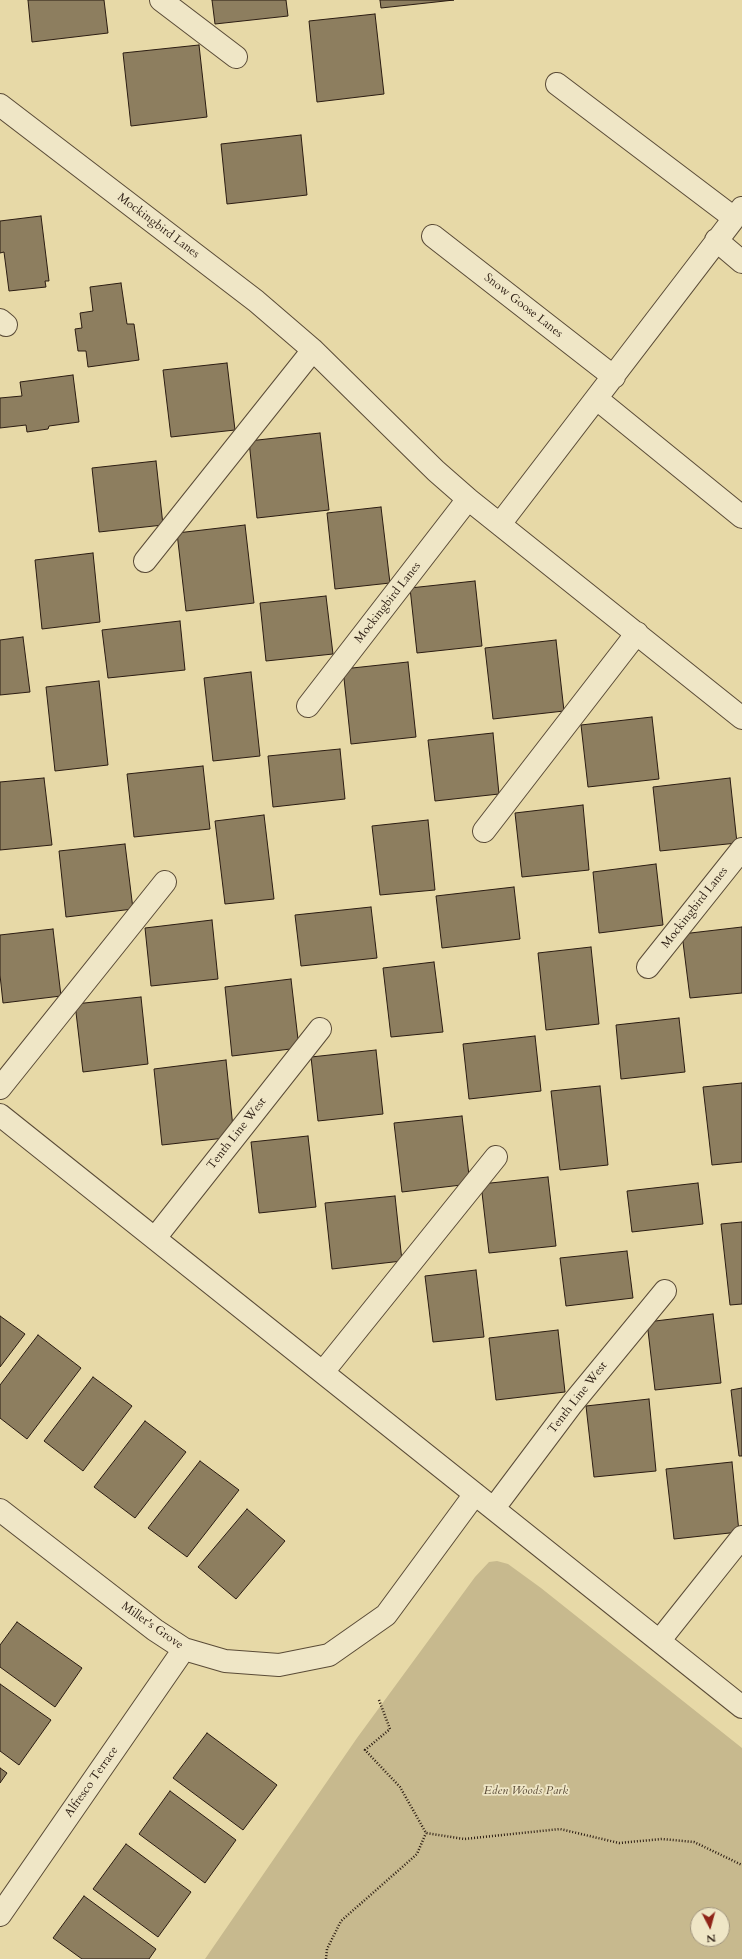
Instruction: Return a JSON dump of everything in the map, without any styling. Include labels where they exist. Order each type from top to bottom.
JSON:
[{"type":"street","points":[[161,0],[236,57]]},
{"type":"street","points":[[500,524],[738,213],[557,84]]},
{"type":"street","name":"Mockingbird Lanes","points":[[0,105],[256,301],[313,350],[436,471],[468,499],[742,718]]},
{"type":"street","name":"Snow Goose Lanes","points":[[433,236],[614,377]]},
{"type":"street","points":[[716,240],[742,262]]},
{"type":"street","points":[[146,561],[313,350]]},
{"type":"street","points":[[596,399],[742,517]]},
{"type":"street","name":"Mockingbird Lanes","points":[[308,706],[468,499]]},
{"type":"street","points":[[484,831],[637,633]]},
{"type":"street","name":"Mockingbird Lanes","points":[[648,967],[742,849]]},
{"type":"street","points":[[0,1088],[165,882]]},
{"type":"street","name":"Tenth Line West","points":[[155,1238],[320,1029]]},
{"type":"street","points":[[0,1115],[660,1640],[742,1707]]},
{"type":"street","points":[[323,1372],[496,1157]]},
{"type":"street","name":"Tenth Line West","points":[[494,1508],[572,1404],[665,1291]]},
{"type":"street","name":"Miller's Grove","points":[[0,1510],[155,1630],[184,1649],[225,1661],[279,1665],[329,1655],[386,1615],[475,1494]]},
{"type":"street","points":[[660,1640],[742,1537]]},
{"type":"street","name":"Alfresco Terrace","points":[[0,1915],[184,1649]]},
{"type":"path","points":[[380,1700],[390,1729],[365,1750],[400,1787],[426,1833]]},
{"type":"path","points":[[426,1833],[464,1839],[560,1829],[619,1843],[662,1839],[694,1842],[742,1865]]},
{"type":"path","points":[[326,1959],[327,1949],[342,1921],[417,1854],[426,1833]]},
{"type":"green space","name":"Eden Woods Park","points":[[497,1561],[508,1564],[541,1588],[742,1748],[742,1959],[205,1959],[357,1738],[475,1577],[489,1562]]},
{"type":"building","points":[[28,0],[104,0],[108,33],[32,42]]},
{"type":"building","points":[[212,0],[286,0],[288,16],[215,24]]},
{"type":"building","points":[[380,0],[454,0],[381,8]]},
{"type":"building","points":[[375,14],[384,94],[317,102],[309,21]]},
{"type":"building","points":[[199,45],[207,117],[131,126],[123,53]]},
{"type":"building","points":[[301,135],[307,195],[227,204],[221,144]]},
{"type":"building","points":[[41,216],[49,281],[45,281],[46,287],[9,291],[4,252],[0,253],[0,221]]},
{"type":"building","points":[[121,283],[127,324],[134,324],[139,360],[88,367],[86,351],[78,351],[75,329],[82,328],[80,313],[93,311],[90,287]]},
{"type":"building","points":[[227,363],[235,430],[171,437],[163,370]]},
{"type":"building","points":[[73,375],[79,422],[49,426],[48,429],[27,432],[26,425],[0,428],[0,398],[22,396],[20,382]]},
{"type":"building","points":[[320,433],[329,510],[257,518],[249,441]]},
{"type":"building","points":[[156,461],[163,525],[99,532],[92,468]]},
{"type":"building","points":[[381,507],[390,583],[335,589],[327,513]]},
{"type":"building","points":[[245,525],[254,603],[186,611],[177,533]]},
{"type":"building","points":[[93,553],[100,622],[42,629],[35,560]]},
{"type":"building","points":[[475,581],[482,646],[417,653],[410,588]]},
{"type":"building","points":[[326,596],[333,654],[266,661],[260,603]]},
{"type":"building","points":[[180,621],[185,670],[108,678],[102,630]]},
{"type":"building","points":[[23,637],[30,692],[0,695],[0,640]]},
{"type":"building","points":[[556,640],[564,711],[493,719],[485,648]]},
{"type":"building","points":[[408,662],[416,737],[351,744],[343,669]]},
{"type":"building","points":[[251,672],[260,756],[213,761],[204,678]]},
{"type":"building","points":[[99,681],[108,765],[55,771],[46,687]]},
{"type":"building","points":[[652,717],[659,779],[588,787],[581,725]]},
{"type":"building","points":[[493,733],[499,794],[435,801],[428,740]]},
{"type":"building","points":[[340,749],[345,799],[273,807],[268,756]]},
{"type":"building","points":[[203,766],[210,829],[134,837],[127,774]]},
{"type":"building","points":[[44,778],[52,845],[0,850],[0,782]]},
{"type":"building","points":[[730,778],[737,843],[660,851],[653,787]]},
{"type":"building","points":[[583,805],[589,870],[522,877],[515,813]]},
{"type":"building","points":[[264,815],[274,899],[225,904],[215,821]]},
{"type":"building","points":[[428,820],[435,890],[380,895],[372,826]]},
{"type":"building","points":[[125,844],[133,909],[66,917],[59,851]]},
{"type":"building","points":[[656,864],[663,925],[599,933],[593,872]]},
{"type":"building","points":[[514,887],[520,939],[442,948],[436,896]]},
{"type":"building","points":[[371,907],[377,958],[301,966],[295,915]]},
{"type":"building","points":[[212,920],[218,979],[151,986],[145,928]]},
{"type":"building","points":[[742,927],[742,993],[690,998],[682,934]]},
{"type":"building","points":[[53,929],[61,996],[3,1003],[0,975],[0,935]]},
{"type":"building","points":[[591,947],[599,1024],[546,1030],[538,953]]},
{"type":"building","points":[[434,962],[443,1032],[391,1037],[383,968]]},
{"type":"building","points":[[291,979],[299,1048],[232,1056],[225,987]]},
{"type":"building","points":[[141,997],[148,1064],[83,1072],[75,1004]]},
{"type":"building","points":[[679,1018],[685,1072],[621,1079],[616,1025]]},
{"type":"building","points":[[535,1036],[541,1091],[469,1099],[463,1044]]},
{"type":"building","points":[[376,1050],[383,1114],[318,1121],[311,1057]]},
{"type":"building","points":[[226,1060],[234,1137],[162,1145],[154,1069]]},
{"type":"building","points":[[742,1083],[742,1162],[712,1165],[703,1087]]},
{"type":"building","points":[[600,1086],[608,1165],[560,1170],[551,1091]]},
{"type":"building","points":[[462,1116],[470,1184],[402,1192],[394,1123]]},
{"type":"building","points":[[308,1136],[316,1207],[259,1213],[251,1142]]},
{"type":"building","points":[[548,1177],[556,1246],[489,1253],[481,1184]]},
{"type":"building","points":[[698,1183],[703,1224],[632,1232],[627,1191]]},
{"type":"building","points":[[395,1196],[402,1261],[332,1269],[325,1203]]},
{"type":"building","points":[[742,1222],[742,1304],[730,1305],[721,1224]]},
{"type":"building","points":[[627,1251],[633,1298],[566,1306],[560,1258]]},
{"type":"building","points":[[476,1270],[484,1337],[433,1342],[425,1276]]},
{"type":"building","points":[[713,1314],[721,1383],[655,1390],[647,1322]]},
{"type":"building","points":[[0,1316],[25,1334],[0,1367]]},
{"type":"building","points":[[558,1330],[565,1392],[496,1400],[489,1338]]},
{"type":"building","points":[[38,1335],[81,1368],[27,1439],[0,1418],[0,1385]]},
{"type":"building","points":[[93,1377],[132,1406],[83,1471],[44,1441]]},
{"type":"building","points":[[742,1388],[742,1456],[739,1456],[731,1390]]},
{"type":"building","points":[[649,1399],[656,1471],[594,1477],[586,1406]]},
{"type":"building","points":[[145,1421],[186,1452],[135,1518],[94,1487]]},
{"type":"building","points":[[200,1461],[239,1490],[187,1557],[148,1528]]},
{"type":"building","points":[[732,1462],[739,1532],[674,1539],[666,1469]]},
{"type":"building","points":[[247,1509],[285,1541],[236,1599],[198,1567]]},
{"type":"building","points":[[17,1622],[82,1668],[55,1707],[0,1667],[0,1645]]},
{"type":"building","points":[[0,1684],[51,1720],[19,1765],[0,1751]]},
{"type":"building","points":[[207,1733],[277,1785],[243,1830],[173,1778]]},
{"type":"building","points":[[0,1768],[7,1773],[0,1783]]},
{"type":"building","points":[[170,1791],[236,1840],[205,1883],[139,1834]]},
{"type":"building","points":[[126,1844],[191,1892],[158,1937],[93,1889]]},
{"type":"building","points":[[84,1896],[156,1949],[149,1959],[82,1959],[53,1938]]}]
